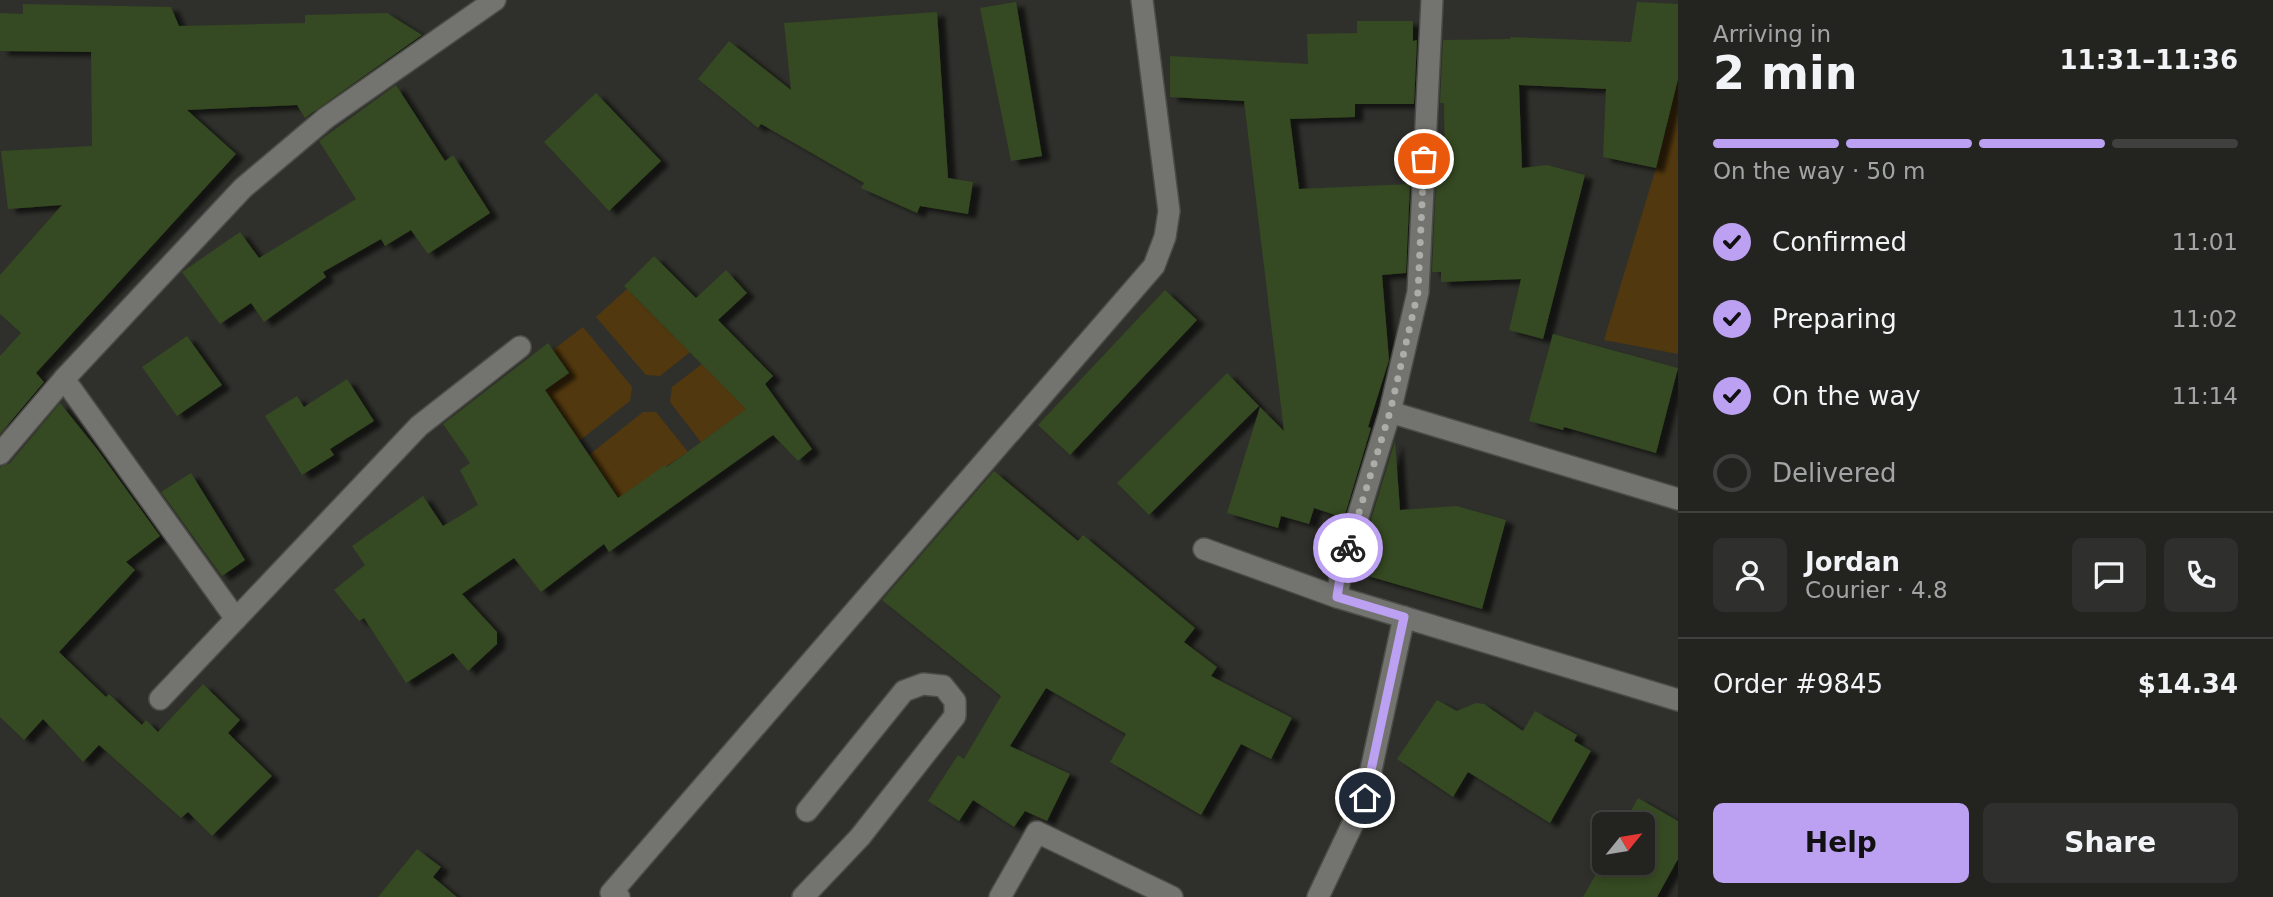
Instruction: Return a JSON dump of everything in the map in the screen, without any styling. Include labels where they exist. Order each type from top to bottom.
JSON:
[{"type":"street","points":[[0,454],[64,379],[243,188],[326,118],[495,0]]},
{"type":"street","points":[[619,897],[611,893],[1154,266],[1165,237],[1169,211],[1142,0]]},
{"type":"street","points":[[1337,597],[1341,572],[1390,412],[1418,292],[1432,0]]},
{"type":"street","points":[[160,699],[419,426],[520,347]]},
{"type":"street","points":[[64,379],[236,619]]},
{"type":"street","points":[[1390,412],[1678,499]]},
{"type":"street","points":[[1204,549],[1337,597],[1678,700]]},
{"type":"street","points":[[1318,897],[1365,798],[1404,617]]},
{"type":"street","points":[[803,897],[860,837],[955,716],[955,701],[943,687],[923,684],[904,691],[807,811]]},
{"type":"street","points":[[1000,897],[1037,832],[1172,897]]},
{"type":"shaded area","points":[[1678,79],[1678,354],[1604,340],[1656,168]]},
{"type":"shaded area","points":[[627,289],[690,352],[660,376],[646,375],[596,317]]},
{"type":"shaded area","points":[[583,327],[632,387],[630,401],[579,441],[545,390],[569,373],[553,350]]},
{"type":"shaded area","points":[[702,364],[747,409],[701,442],[670,402],[672,387]]},
{"type":"shaded area","points":[[643,412],[656,412],[688,452],[618,498],[589,455]]},
{"type":"building","points":[[1016,2],[1042,156],[1011,161],[980,8]]},
{"type":"building","points":[[1637,2],[1678,4],[1678,79],[1656,168],[1603,157],[1606,89],[1519,85],[1522,168],[1547,165],[1585,175],[1543,339],[1509,330],[1521,279],[1441,282],[1441,272],[1432,272],[1436,182],[1445,182],[1444,103],[1440,103],[1443,40],[1511,37],[1631,42]]},
{"type":"building","points":[[23,4],[171,7],[179,26],[305,23],[305,15],[387,13],[422,35],[305,118],[297,105],[187,110],[236,154],[36,373],[44,382],[0,434],[0,356],[21,333],[0,314],[0,275],[62,205],[8,209],[1,151],[92,146],[91,52],[0,51],[0,13],[23,14]]},
{"type":"building","points":[[937,12],[948,178],[973,182],[968,214],[920,206],[917,213],[861,188],[864,183],[761,124],[758,128],[698,79],[729,41],[791,90],[784,23]]},
{"type":"building","points":[[1357,21],[1413,21],[1413,41],[1417,40],[1414,104],[1355,104],[1355,117],[1290,119],[1299,189],[1410,184],[1406,273],[1382,275],[1389,360],[1344,518],[1314,508],[1309,524],[1281,516],[1278,528],[1227,513],[1260,407],[1284,431],[1244,101],[1170,97],[1170,56],[1308,64],[1307,34],[1357,33]]},
{"type":"building","points":[[396,85],[445,161],[453,155],[490,213],[428,254],[411,230],[385,246],[381,239],[323,272],[326,277],[264,322],[251,303],[220,324],[182,272],[240,232],[259,258],[356,199],[319,141]]},
{"type":"building","points":[[596,93],[661,161],[609,211],[544,142]]},
{"type":"building","points":[[654,256],[696,298],[726,270],[747,293],[718,320],[773,376],[765,384],[812,449],[798,461],[773,435],[609,552],[604,544],[541,592],[514,558],[462,594],[497,632],[497,644],[468,671],[453,653],[406,683],[364,618],[359,621],[334,590],[365,565],[352,546],[423,496],[443,526],[478,505],[460,470],[470,463],[443,424],[548,343],[569,373],[545,390],[618,498],[665,465],[667,467],[746,409],[624,286]]},
{"type":"building","points":[[1165,290],[1197,320],[1070,455],[1038,425]]},
{"type":"building","points":[[1553,334],[1678,368],[1656,453],[1564,427],[1563,430],[1529,421]]},
{"type":"building","points":[[187,336],[222,385],[177,416],[142,367]]},
{"type":"building","points":[[1227,373],[1259,406],[1149,515],[1117,483]]},
{"type":"building","points":[[347,379],[374,421],[330,449],[334,455],[302,475],[265,416],[297,396],[304,407]]},
{"type":"building","points":[[60,403],[160,536],[126,562],[135,570],[59,652],[106,697],[109,694],[142,725],[146,720],[158,732],[203,684],[240,720],[228,733],[272,776],[212,836],[188,812],[181,818],[99,745],[83,762],[43,719],[24,740],[0,717],[0,467],[10,463]]},
{"type":"building","points":[[1395,441],[1400,510],[1457,506],[1506,520],[1482,609],[1361,574],[1373,527],[1369,526]]},
{"type":"building","points":[[994,471],[1078,541],[1083,535],[1195,628],[1184,642],[1217,667],[1211,676],[1292,718],[1271,759],[1241,744],[1201,815],[1110,762],[1126,734],[1046,688],[1010,746],[1070,774],[1047,821],[1025,811],[1014,827],[973,800],[959,821],[928,801],[958,755],[964,759],[1001,696],[882,600]]},
{"type":"building","points":[[191,473],[245,560],[222,576],[161,492]]},
{"type":"building","points":[[1437,700],[1457,711],[1476,703],[1484,704],[1523,731],[1535,711],[1577,735],[1574,741],[1591,751],[1550,823],[1468,772],[1453,797],[1397,759]]},
{"type":"building","points":[[1638,798],[1678,821],[1678,859],[1657,897],[1583,897],[1595,875],[1656,875],[1656,812],[1630,812]]},
{"type":"building","points":[[417,849],[441,867],[433,877],[457,897],[378,897]]},
{"type":"way so far","points":[[1348,548],[1390,412],[1418,292],[1424,159]]},
{"type":"route","points":[[1348,548],[1337,597],[1404,617],[1365,798]]}]
